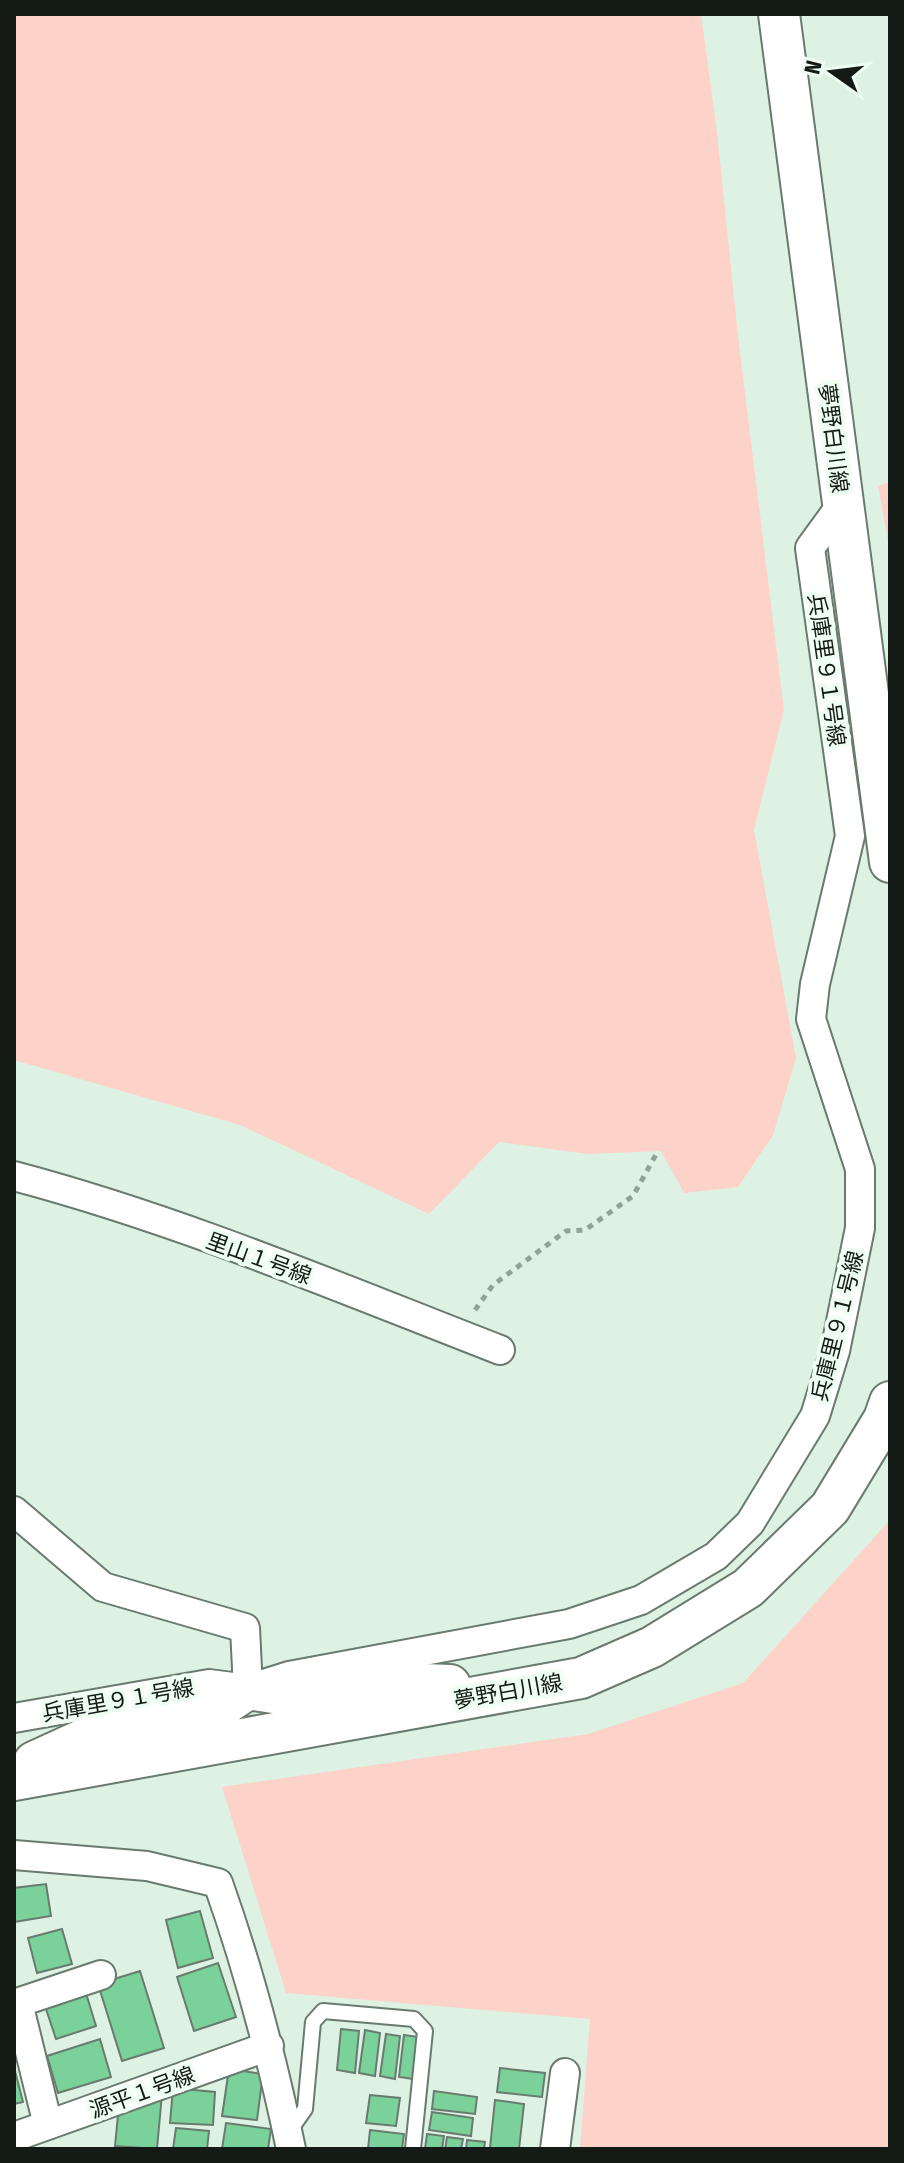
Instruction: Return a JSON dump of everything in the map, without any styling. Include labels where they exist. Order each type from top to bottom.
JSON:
[{"type":"street","name":"夢野白川線","points":[[779,14],[890,862]]},
{"type":"street","name":"兵庫里９１号線","points":[[14,1718],[209,1684],[248,1689],[289,1676],[569,1624],[641,1600],[716,1556],[750,1523],[815,1416],[835,1351],[860,1228],[860,1169],[811,1019],[815,984],[850,836],[810,548],[842,504]]},
{"type":"street","name":"里山１号線","points":[[14,1176],[78,1193],[163,1223],[500,1350]]},
{"type":"street","name":"夢野白川線","points":[[14,1780],[581,1678],[652,1647],[748,1588],[830,1508],[884,1419],[890,1402]]},
{"type":"street","points":[[14,1511],[103,1587],[245,1628],[248,1689]]},
{"type":"street","points":[[14,1771],[104,1730],[218,1709],[248,1689],[293,1696],[396,1683],[522,1688]]},
{"type":"street","points":[[14,1855],[147,1866],[218,1883],[242,1950],[269,2046],[289,2141]]},
{"type":"street","points":[[48,2125],[16,2004],[101,1975]]},
{"type":"street","name":"源平１号線","points":[[14,2137],[269,2046]]},
{"type":"street","points":[[555,2149],[565,2073]]},
{"type":"lane","points":[[289,2141],[305,2109],[313,2022],[323,2011],[414,2019],[425,2031],[413,2149]]},
{"type":"path","points":[[457,1333],[493,1285],[566,1231],[585,1230],[633,1196],[658,1151]]},
{"type":"shaded area","points":[[14,14],[701,14],[784,710],[754,830],[796,1058],[773,1135],[738,1187],[684,1193],[661,1151],[588,1154],[499,1142],[429,1214],[240,1125],[14,1060]]},
{"type":"shaded area","points":[[890,482],[890,552],[878,486]]},
{"type":"shaded area","points":[[890,1520],[890,2149],[580,2149],[590,2019],[286,1993],[222,1787],[588,1734],[743,1683]]},
{"type":"building","points":[[46,1884],[51,1916],[14,1922],[14,1888]]},
{"type":"building","points":[[200,1911],[213,1958],[178,1968],[166,1920]]},
{"type":"building","points":[[62,1929],[72,1964],[37,1973],[28,1938]]},
{"type":"building","points":[[218,1963],[236,2017],[194,2031],[177,1977]]},
{"type":"building","points":[[140,1971],[164,2048],[122,2061],[98,1984]]},
{"type":"building","points":[[85,1990],[96,2026],[56,2039],[44,2003]]},
{"type":"building","points":[[341,2029],[359,2031],[355,2073],[337,2070]]},
{"type":"building","points":[[365,2030],[380,2033],[375,2076],[359,2073]]},
{"type":"building","points":[[386,2034],[400,2036],[395,2079],[380,2076]]},
{"type":"building","points":[[404,2035],[419,2037],[414,2079],[399,2077]]},
{"type":"building","points":[[100,2039],[111,2077],[58,2093],[47,2056]]},
{"type":"building","points":[[14,2067],[23,2102],[14,2104]]},
{"type":"building","points":[[500,2068],[545,2073],[542,2097],[497,2092]]},
{"type":"building","points":[[229,2069],[263,2074],[257,2120],[222,2116]]},
{"type":"building","points":[[173,2088],[215,2092],[213,2125],[170,2123]]},
{"type":"building","points":[[434,2091],[477,2097],[475,2114],[432,2109]]},
{"type":"building","points":[[162,2094],[157,2149],[115,2146],[119,2105]]},
{"type":"building","points":[[370,2095],[400,2098],[396,2126],[366,2123]]},
{"type":"building","points":[[495,2100],[524,2104],[519,2149],[490,2148]]},
{"type":"building","points":[[432,2112],[473,2118],[471,2136],[429,2130]]},
{"type":"building","points":[[226,2123],[271,2129],[268,2149],[222,2149]]},
{"type":"building","points":[[176,2128],[209,2131],[207,2149],[173,2149]]},
{"type":"building","points":[[370,2130],[404,2134],[402,2149],[368,2149]]},
{"type":"building","points":[[427,2134],[444,2136],[442,2149],[425,2149]]},
{"type":"building","points":[[447,2137],[463,2139],[461,2149],[445,2149]]},
{"type":"building","points":[[467,2140],[485,2142],[484,2149],[466,2149]]}]
